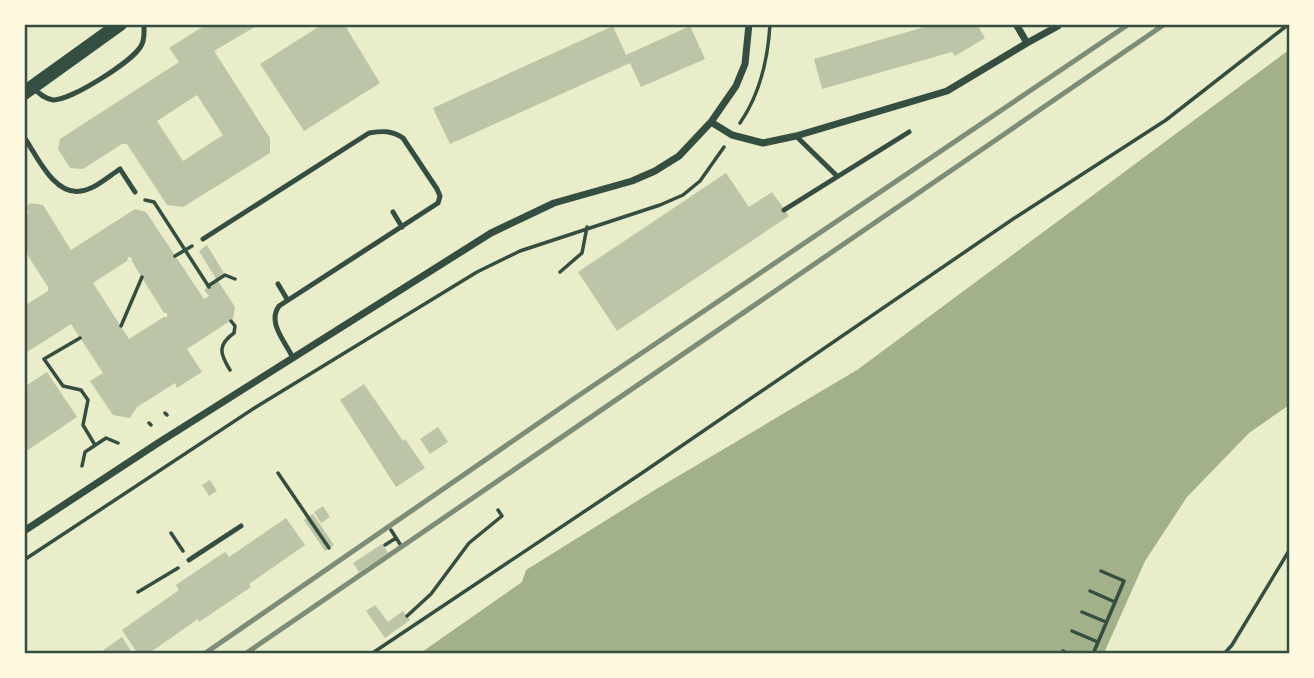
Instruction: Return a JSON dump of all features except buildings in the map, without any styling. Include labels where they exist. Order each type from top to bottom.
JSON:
[{"type":"main road","points":[[28,90],[120,24]]},
{"type":"street","points":[[24,531],[491,233],[554,203],[655,172],[679,156],[711,122],[736,86],[744,64],[749,24]]},
{"type":"street","points":[[1016,24],[1027,43]]},
{"type":"street","points":[[711,122],[732,135],[763,143],[796,136],[947,91],[1058,26]]},
{"type":"lane","points":[[28,90],[53,100],[73,95],[140,49],[144,40],[145,24]]},
{"type":"lane","points":[[784,210],[909,132]]},
{"type":"lane","points":[[203,239],[369,133],[395,133],[402,138],[440,196],[438,203],[287,299],[274,313],[274,320],[293,358]]},
{"type":"lane","points":[[796,136],[837,176]]},
{"type":"lane","points":[[24,137],[56,184],[68,190],[79,192],[91,188],[120,169],[135,192]]},
{"type":"lane","points":[[393,212],[402,227]]},
{"type":"lane","points":[[278,284],[287,299]]},
{"type":"lane","points":[[190,560],[241,526]]},
{"type":"path","points":[[24,560],[254,405],[477,272],[520,251],[683,195],[700,181],[750,109],[759,87],[770,24]]},
{"type":"path","points":[[371,653],[642,473],[1013,219],[1166,120],[1289,24]]},
{"type":"path","points":[[135,192],[140,199],[154,202],[209,286],[225,275],[235,279]]},
{"type":"path","points":[[560,272],[582,253],[587,227]]},
{"type":"path","points":[[175,256],[203,239]]},
{"type":"path","points":[[121,326],[142,277]]},
{"type":"path","points":[[230,370],[221,345],[234,333],[235,326],[231,321]]},
{"type":"path","points":[[80,338],[44,359],[62,386],[81,390],[88,400],[83,425],[95,445]]},
{"type":"path","points":[[82,466],[85,452],[95,445],[106,438],[118,443]]},
{"type":"path","points":[[278,473],[329,548]]},
{"type":"path","points":[[407,616],[431,594],[469,543],[502,516],[498,510]]},
{"type":"path","points":[[391,530],[400,544]]},
{"type":"path","points":[[138,592],[190,560],[171,533]]},
{"type":"path","points":[[385,545],[396,537]]},
{"type":"path","points":[[1224,653],[1232,645],[1290,549]]},
{"type":"path","points":[[1093,653],[1124,581],[1101,571]]},
{"type":"path","points":[[1090,591],[1115,602]]},
{"type":"path","points":[[415,610],[422,620]]},
{"type":"path","points":[[1082,612],[1106,622]]},
{"type":"path","points":[[1072,631],[1098,642]]},
{"type":"shaded area","points":[[1289,50],[1289,405],[1249,433],[1187,497],[1145,561],[1104,653],[419,654],[522,582],[526,570],[857,370]]},
{"type":"railway","points":[[204,654],[575,398],[1129,24]]},
{"type":"railway","points":[[245,654],[1165,24]]}]
